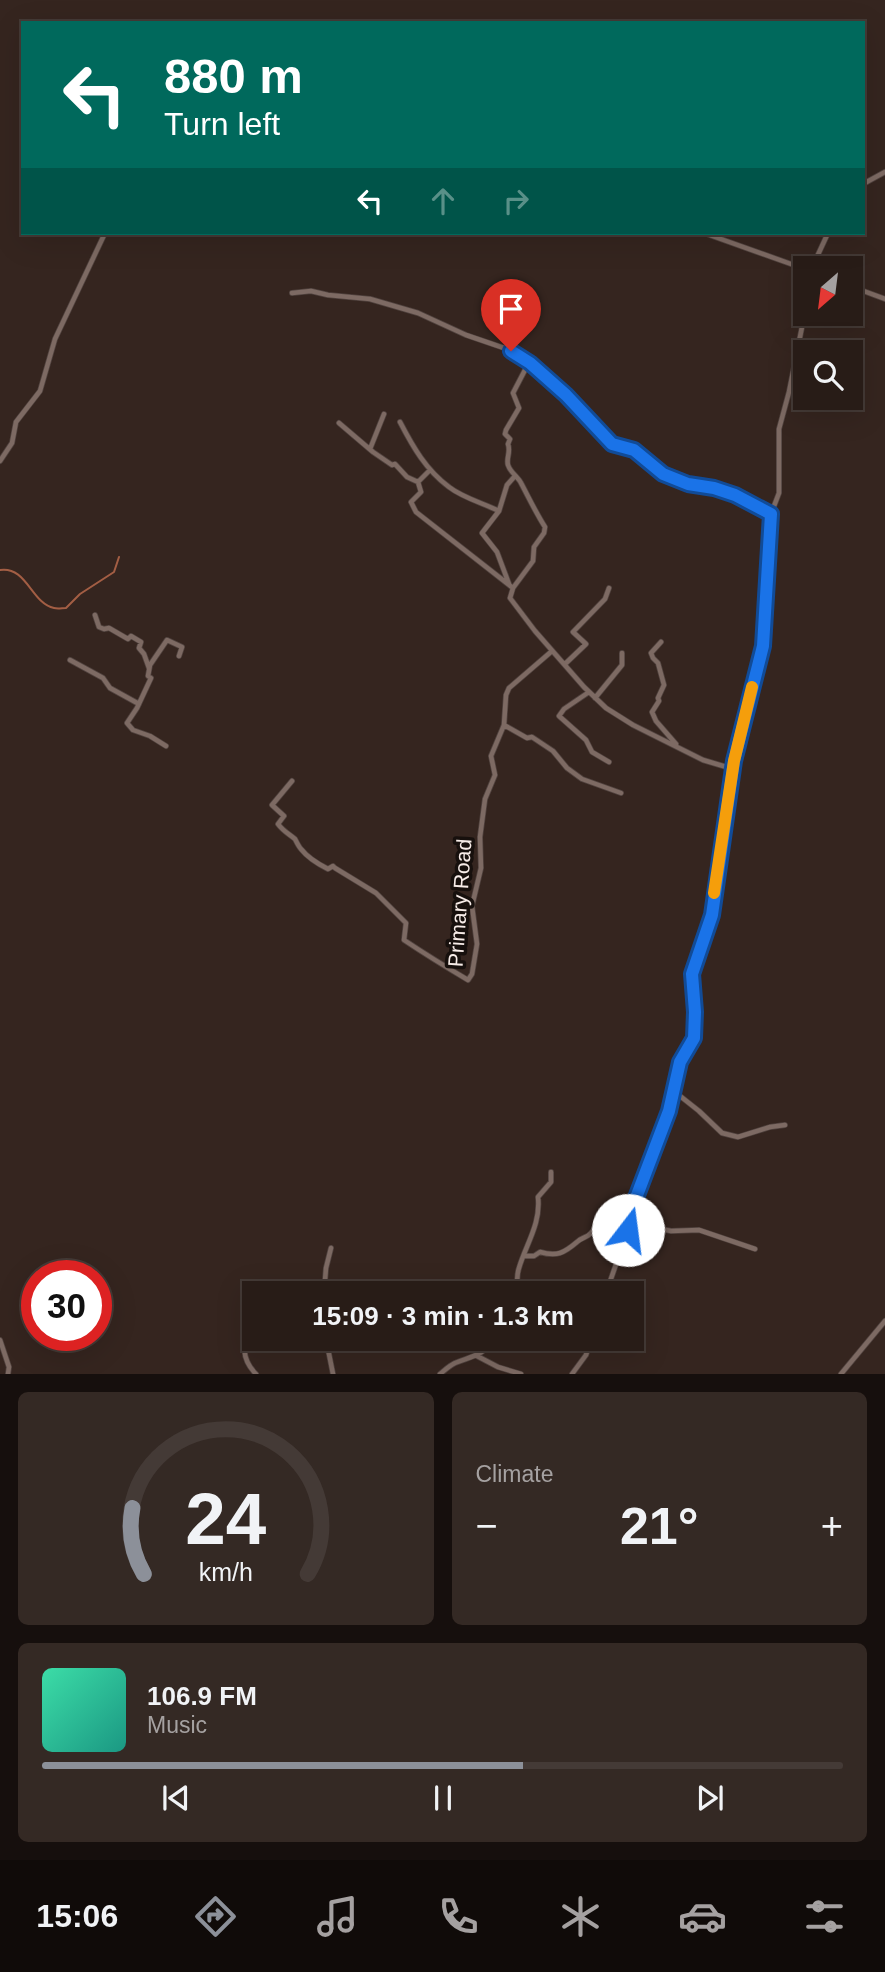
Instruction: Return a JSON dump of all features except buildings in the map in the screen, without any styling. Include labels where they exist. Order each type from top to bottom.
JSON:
[{"type":"street","points":[[865,183],[885,172]]},
{"type":"street","points":[[0,461],[12,443],[16,422],[40,391],[55,339],[104,235]]},
{"type":"street","points":[[710,235],[793,265]]},
{"type":"street","points":[[817,256],[827,235]]},
{"type":"street","points":[[292,293],[311,290],[328,295],[370,299],[418,313],[466,335],[504,348],[526,361],[566,395],[612,444],[634,450],[663,474],[688,484],[735,495],[771,514]]},
{"type":"street","points":[[863,291],[885,299]]},
{"type":"street","points":[[610,1281],[628,1230],[628,1222],[661,1136],[680,1062],[694,1038],[696,1016],[692,974],[712,915],[733,767],[763,646],[771,514],[779,493],[779,429],[802,326]]},
{"type":"street","points":[[511,586],[533,561],[534,547],[544,533],[544,527],[520,481],[508,464],[510,439],[505,434],[519,408],[513,393],[525,370],[526,361]]},
{"type":"street","points":[[370,449],[384,414]]},
{"type":"street","points":[[400,422],[419,457],[450,488],[499,511]]},
{"type":"street","points":[[339,424],[392,465],[396,464],[407,477],[418,482],[421,492],[411,502],[416,512],[511,586]]},
{"type":"street","points":[[418,482],[430,470]]},
{"type":"street","points":[[515,476],[508,485],[499,511],[482,533],[497,552],[511,586],[510,598],[552,651],[606,708],[633,725],[703,760],[733,767]]},
{"type":"street","points":[[565,664],[586,644],[573,632],[605,599],[609,588]]},
{"type":"street","points":[[95,615],[99,627],[109,628],[128,639],[131,636],[141,642],[139,648],[149,669]]},
{"type":"street","points":[[166,746],[133,730],[127,723],[151,678],[148,676],[149,669],[167,639],[182,647],[179,656]]},
{"type":"street","points":[[662,642],[651,653],[658,663],[664,685],[652,712],[656,721],[679,747]]},
{"type":"street","points":[[552,651],[509,688],[504,725],[527,738],[532,737],[553,751],[567,768],[582,779],[621,793]]},
{"type":"street","points":[[595,698],[622,665],[622,653]]},
{"type":"street","points":[[71,660],[103,678],[110,688],[139,704]]},
{"type":"street","points":[[590,692],[564,709],[559,716],[586,740],[592,752],[609,762]]},
{"type":"street","name":"Primary Road","points":[[292,781],[272,805],[284,816],[278,824],[279,827],[321,866],[328,869],[333,866],[376,893],[406,923],[404,940],[436,963],[468,979],[472,974],[477,944],[472,906],[481,869],[480,837],[485,799],[495,775],[491,756],[504,725]]},
{"type":"street","points":[[674,1092],[722,1133],[738,1137],[785,1125]]},
{"type":"street","points":[[517,1281],[518,1271],[537,1220],[538,1197],[551,1182],[551,1172]]},
{"type":"street","points":[[524,1256],[534,1256],[540,1252],[551,1255],[562,1252],[589,1236],[611,1211],[628,1222],[671,1231],[699,1230],[755,1249]]},
{"type":"street","points":[[325,1281],[331,1248]]},
{"type":"street","points":[[841,1374],[885,1321]]},
{"type":"street","points":[[0,1340],[9,1367],[8,1374]]},
{"type":"street","points":[[244,1351],[245,1362],[256,1374]]},
{"type":"street","points":[[328,1351],[333,1374]]},
{"type":"street","points":[[440,1374],[453,1364],[477,1356],[482,1351]]},
{"type":"street","points":[[572,1374],[587,1351]]},
{"type":"street","points":[[477,1356],[498,1367],[522,1374]]},
{"type":"waterway","points":[[0,570],[17,574],[46,605],[66,608],[80,594],[114,572],[119,557]]},
{"type":"slow traffic","points":[[714,893],[734,761],[752,687]]},
{"type":"route","points":[[511,351],[530,363],[566,395],[612,444],[634,450],[663,474],[688,484],[735,495],[771,514],[763,646],[734,761],[712,915],[692,974],[696,1026],[694,1038],[680,1062],[669,1111],[631,1211],[628,1230]]}]
